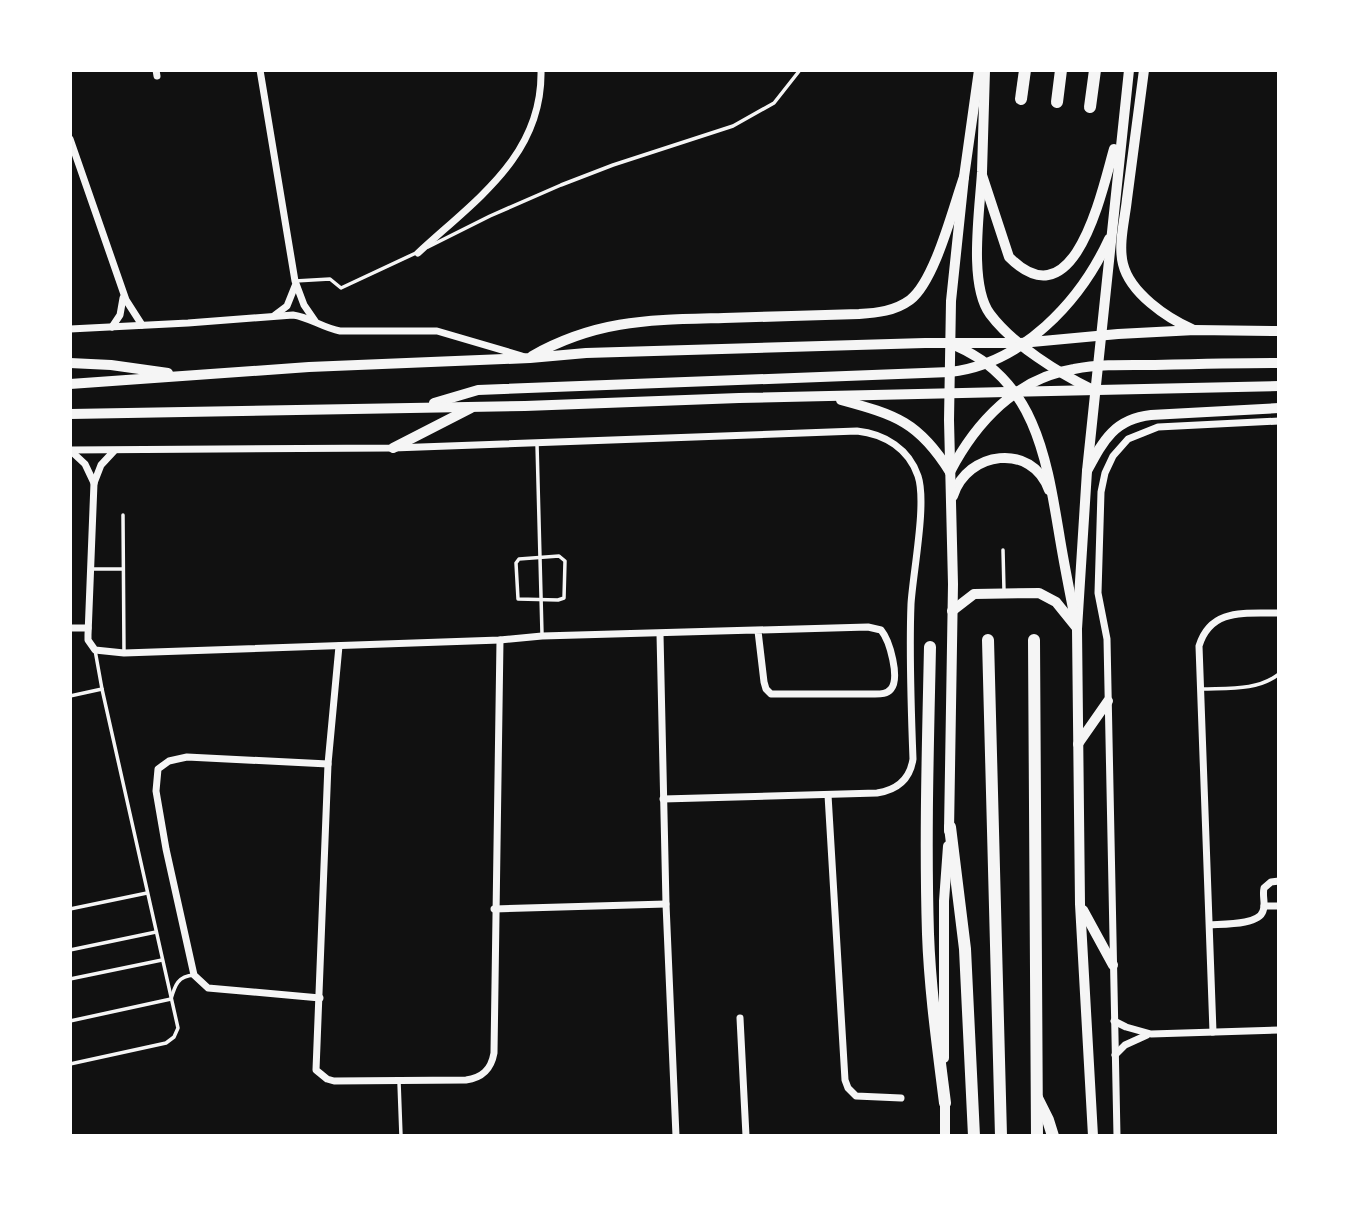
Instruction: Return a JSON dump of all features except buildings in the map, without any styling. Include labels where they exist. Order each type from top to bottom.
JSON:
[{"type":"highway","points":[[1021,99],[1025,70]]},
{"type":"highway","points":[[1057,102],[1061,70]]},
{"type":"highway","points":[[1090,107],[1095,70]]},
{"type":"highway","points":[[988,640],[1001,1136]]},
{"type":"highway","points":[[1034,640],[1037,1136]]},
{"type":"highway","points":[[930,647],[926,838],[928,936],[933,1011],[945,1103]]},
{"type":"highway","points":[[950,827],[965,949],[974,1136]]},
{"type":"highway","points":[[1036,1096],[1053,1136]]},
{"type":"main road","points":[[946,1136],[943,929],[950,827],[951,301],[979,70]]},
{"type":"main road","points":[[985,70],[977,257],[984,302],[1000,325],[1021,343],[1059,372],[1096,391]]},
{"type":"main road","points":[[1093,1136],[1080,904],[1077,629],[1087,471],[1129,70]]},
{"type":"main road","points":[[1144,70],[1124,226],[1123,265],[1131,279],[1158,309],[1172,320],[1195,330]]},
{"type":"main road","points":[[982,174],[1009,257],[1019,267],[1032,273],[1047,274],[1060,270],[1072,261],[1079,251],[1094,218],[1122,124]]},
{"type":"main road","points":[[530,358],[550,346],[581,334],[637,321],[859,314],[895,309],[912,299],[926,281],[964,177]]},
{"type":"main road","points":[[421,406],[478,390],[950,372],[988,364],[1056,317],[1071,302],[1099,261],[1110,239]]},
{"type":"main road","points":[[70,384],[309,367],[530,358],[586,353],[1021,343],[1195,330],[1279,331]]},
{"type":"main road","points":[[950,343],[988,364],[1015,392],[1028,413],[1041,445],[1077,629]]},
{"type":"main road","points":[[70,362],[192,376]]},
{"type":"main road","points":[[950,472],[974,433],[1015,392],[1059,372],[1098,366],[1279,363]]},
{"type":"main road","points":[[70,414],[1279,386]]},
{"type":"main road","points":[[828,396],[893,417],[918,430],[935,447],[950,472]]},
{"type":"main road","points":[[393,448],[475,406]]},
{"type":"main road","points":[[1087,471],[1115,429],[1134,418],[1279,408]]},
{"type":"main road","points":[[950,503],[956,485],[967,471],[983,461],[1001,457],[1019,460],[1035,469],[1047,483],[1053,500]]},
{"type":"main road","points":[[952,611],[974,594],[1039,593],[1056,602],[1077,629]]},
{"type":"main road","points":[[1078,744],[1108,701]]},
{"type":"main road","points":[[1080,904],[1113,965]]},
{"type":"street","points":[[260,70],[295,281],[304,305],[318,324]]},
{"type":"street","points":[[418,253],[494,183],[524,144],[534,123],[541,70]]},
{"type":"street","points":[[70,139],[123,293],[142,326]]},
{"type":"street","points":[[273,316],[287,306],[292,298],[295,281]]},
{"type":"street","points":[[112,327],[122,308],[123,293]]},
{"type":"street","points":[[70,329],[302,316],[340,331],[437,331],[530,358]]},
{"type":"street","points":[[1116,1136],[1107,633],[1098,599],[1101,492],[1108,464],[1128,439],[1148,429],[1171,425],[1279,421]]},
{"type":"street","points":[[70,450],[393,448],[857,431],[878,435],[901,449],[915,469],[920,488],[911,621],[911,767],[902,783],[895,789],[877,793],[663,799]]},
{"type":"street","points":[[70,450],[85,464],[94,484]]},
{"type":"street","points":[[115,451],[101,465],[94,484],[88,640],[95,650],[124,653],[500,640],[542,636],[868,627],[881,630],[888,640],[894,681],[892,689],[886,693],[875,694],[771,694],[765,687],[758,631]]},
{"type":"street","points":[[1213,1032],[1199,646],[1213,622],[1230,615],[1279,613]]},
{"type":"street","points":[[70,628],[88,628]]},
{"type":"street","points":[[660,634],[666,904],[676,1136]]},
{"type":"street","points":[[339,646],[328,764],[320,998],[315,1062],[321,1075],[334,1081],[474,1079],[488,1069],[494,1053],[500,640]]},
{"type":"street","points":[[320,998],[208,988],[194,975],[186,950],[156,791],[158,769],[169,761],[187,757],[328,764]]},
{"type":"street","points":[[828,794],[845,1080],[856,1096],[901,1098]]},
{"type":"street","points":[[1210,925],[1254,920],[1262,914],[1264,888],[1271,882],[1279,881]]},
{"type":"street","points":[[495,909],[666,904]]},
{"type":"street","points":[[1264,906],[1279,906]]},
{"type":"street","points":[[740,1018],[746,1136]]},
{"type":"street","points":[[1114,1021],[1151,1034]]},
{"type":"street","points":[[1115,1055],[1131,1041],[1151,1034],[1279,1030]]},
{"type":"lane","points":[[295,281],[330,279],[341,288],[561,185],[733,126],[774,103],[800,70]]},
{"type":"lane","points":[[537,444],[542,636]]},
{"type":"lane","points":[[123,515],[124,653]]},
{"type":"lane","points":[[1003,550],[1004,593]]},
{"type":"lane","points":[[559,556],[565,561],[564,598],[520,601],[517,595],[517,561],[522,557],[540,557],[559,556]]},
{"type":"lane","points":[[91,569],[124,569]]},
{"type":"lane","points":[[70,1064],[162,1045],[171,1041],[178,1028],[95,650]]},
{"type":"lane","points":[[1202,689],[1258,685],[1279,674]]},
{"type":"lane","points":[[70,696],[102,689]]},
{"type":"lane","points":[[70,909],[148,893]]},
{"type":"lane","points":[[70,950],[156,932]]},
{"type":"lane","points":[[70,979],[162,960]]},
{"type":"lane","points":[[171,999],[179,980],[187,975],[194,975]]},
{"type":"lane","points":[[70,1021],[171,999]]},
{"type":"lane","points":[[399,1080],[401,1136]]}]
